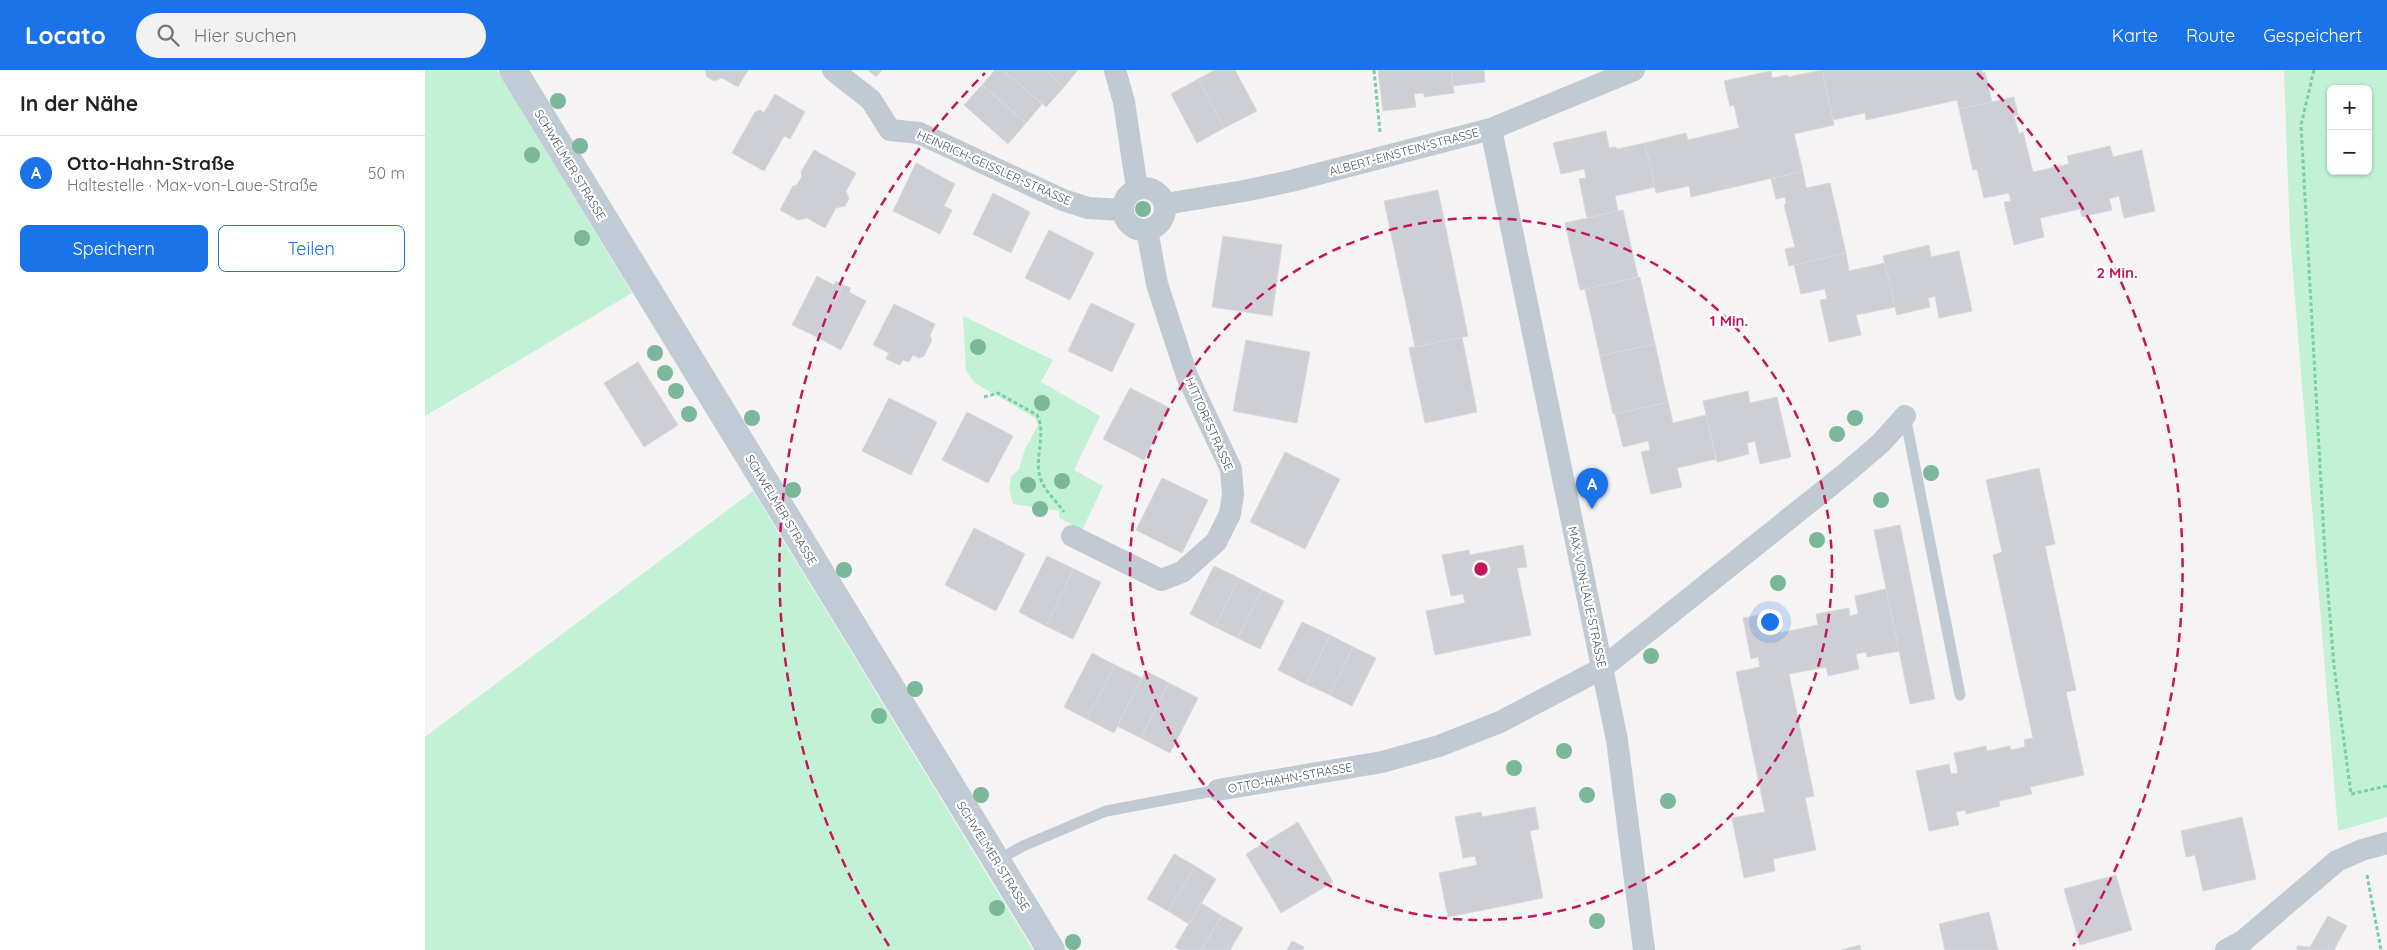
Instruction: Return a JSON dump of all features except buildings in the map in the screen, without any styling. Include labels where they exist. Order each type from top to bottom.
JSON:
[{"type":"main road","name":"SCHWELMER STRASSE","points":[[513,70],[1051,950]]},
{"type":"street","name":"HEINRICH-GEISSLER-STRASSE","points":[[833,70],[871,100],[890,130],[919,133],[1063,200],[1088,208],[1122,210]]},
{"type":"street","points":[[1115,70],[1124,102],[1137,188]]},
{"type":"street","name":"ALBERT-EINSTEIN-STRASSE","points":[[1165,204],[1245,191],[1491,129],[1634,70]]},
{"type":"street","name":"MAX-VON-LAUE-STRASSE","points":[[1491,129],[1617,740],[1644,950]]},
{"type":"street","points":[[1137,188],[1151,189],[1158,192],[1165,204],[1165,211],[1159,224],[1147,230],[1133,228],[1124,217],[1122,210],[1126,197],[1137,188]]},
{"type":"street","name":"HITTORFSTRASSE","points":[[1069,526],[1161,580],[1182,572],[1216,542],[1230,514],[1233,495],[1231,469],[1187,376],[1157,284],[1147,230]]},
{"type":"street","name":"OTTO-HAHN-STRASSE","points":[[1219,790],[1382,762],[1439,746],[1499,722],[1601,669],[1846,473],[1881,443],[1905,416]]},
{"type":"street","points":[[2238,947],[2325,869],[2337,861],[2362,850],[2387,843]]},
{"type":"lane","points":[[1905,416],[1960,695]]},
{"type":"lane","name":"OTTO-HAHN-STRASSE","points":[[996,861],[1023,846],[1106,811],[1219,790]]},
{"type":"path","points":[[1374,70],[1382,158]]},
{"type":"path","points":[[2314,70],[2301,126],[2323,535],[2333,666],[2351,794],[2387,786]]},
{"type":"path","points":[[984,397],[998,394],[1037,415],[1041,430],[1038,455],[1039,475],[1069,526]]},
{"type":"path","points":[[2362,850],[2381,950]]},
{"type":"green space","points":[[425,70],[497,70],[632,293],[425,416]]},
{"type":"green space","points":[[2284,70],[2387,70],[2387,817],[2338,831],[2290,236]]},
{"type":"green space","points":[[963,316],[1053,360],[1041,382],[1100,416],[1074,470],[1103,486],[1082,530],[1059,518],[1059,511],[1013,504],[1009,489],[1011,477],[1019,469],[1025,449],[1038,425],[1035,418],[975,383],[966,371]]},
{"type":"green space","points":[[753,491],[1033,950],[425,950],[425,737]]},
{"type":"place","name":"Otto-Hahn-Straße","points":[[1592,509]]}]
